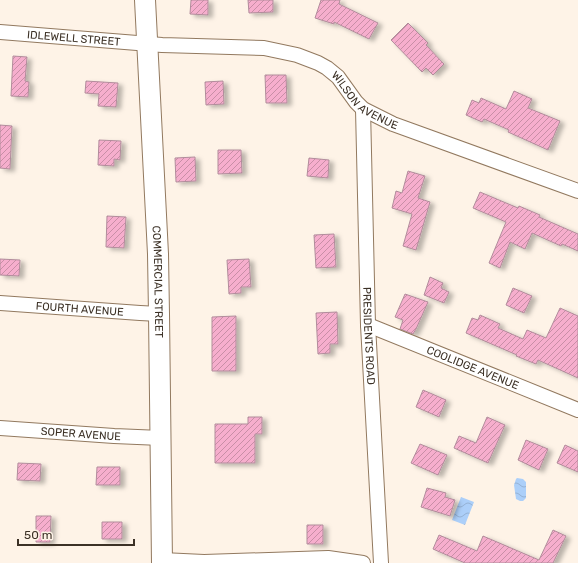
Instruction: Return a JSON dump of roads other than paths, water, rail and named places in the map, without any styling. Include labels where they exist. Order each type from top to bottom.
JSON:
[{"type":"main road","name":"COMMERCIAL STREET","points":[[145,0],[158,254],[162,562]]},
{"type":"street","name":"IDLEWELL STREET","points":[[0,32],[147,44]]},
{"type":"street","name":"WILSON AVENUE","points":[[147,44],[264,48],[297,55],[327,68],[338,77],[356,102],[363,109],[393,124],[578,191]]},
{"type":"street","name":"PRESIDENTS ROAD","points":[[363,109],[368,325],[382,563]]},
{"type":"street","name":"FOURTH AVENUE","points":[[0,303],[159,314]]},
{"type":"street","name":"COOLIDGE AVENUE","points":[[368,325],[578,410]]},
{"type":"street","name":"SOPER AVENUE","points":[[0,428],[136,438],[161,438]]},
{"type":"street","points":[[162,562],[328,558],[363,563]]},
{"type":"water","points":[[517,478],[523,479],[526,482],[526,498],[523,501],[516,499],[514,485]]},
{"type":"water","points":[[461,497],[474,502],[465,525],[452,520]]}]
